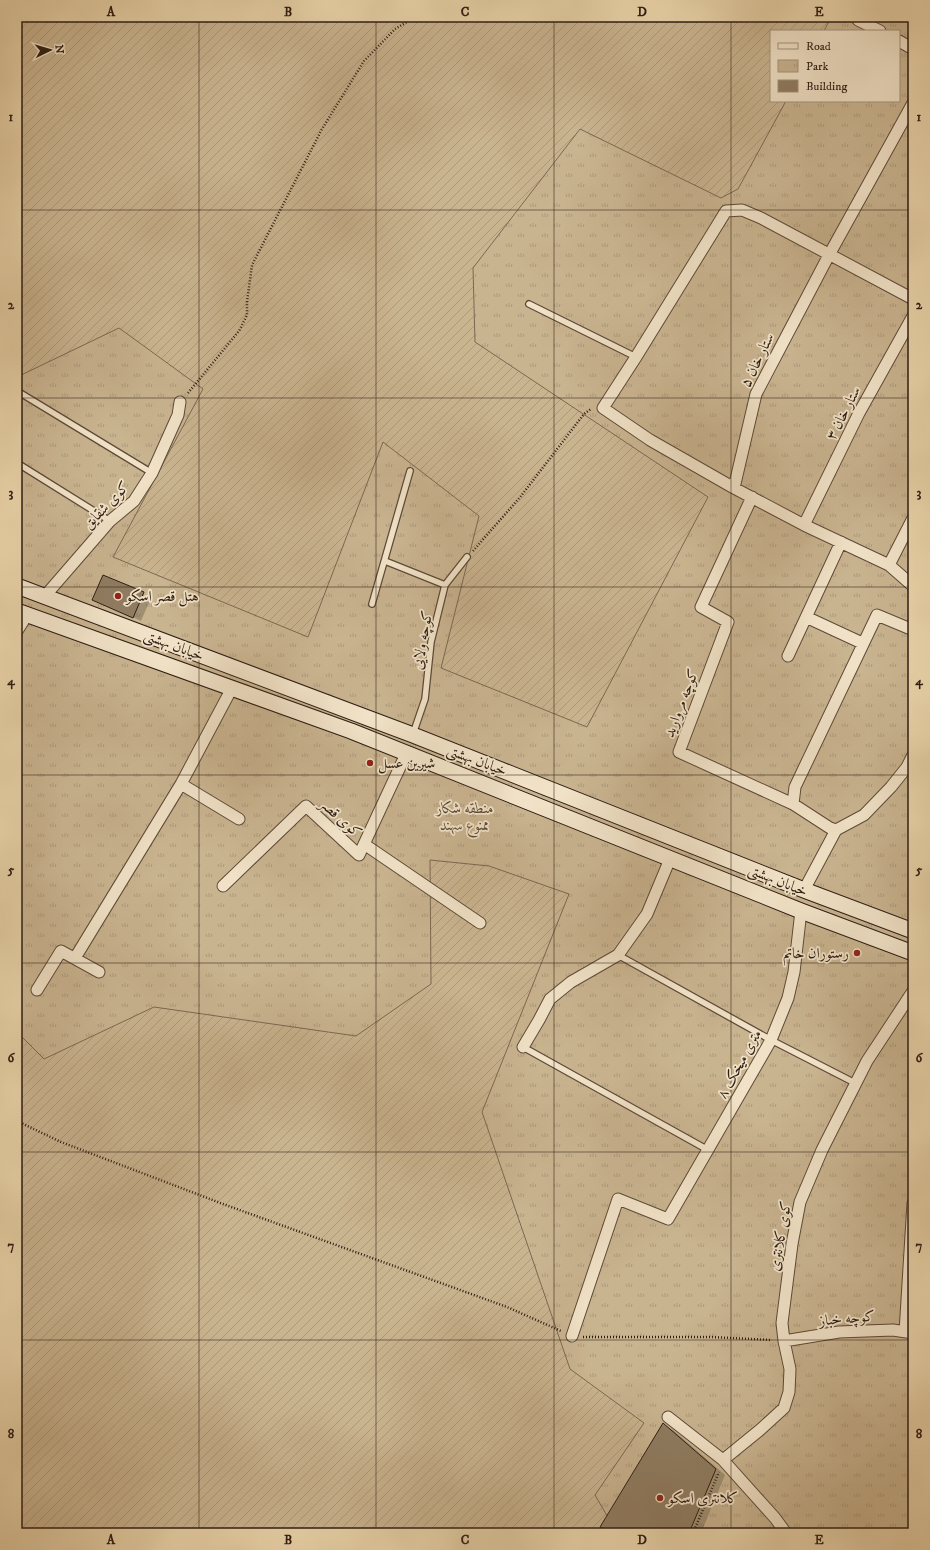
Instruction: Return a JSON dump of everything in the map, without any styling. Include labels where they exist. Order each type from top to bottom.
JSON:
[{"type":"main road","name":"خیابان بهشتی","points":[[17,586],[413,735],[804,890],[913,931]]},
{"type":"main road","name":"خیابان بهشتی","points":[[22,613],[350,731],[801,911],[913,953]]},
{"type":"street","points":[[856,17],[858,20],[878,30]]},
{"type":"street","points":[[900,42],[913,48]]},
{"type":"street","name":"ستار خان ۵","points":[[734,488],[756,394],[829,254],[913,104]]},
{"type":"street","points":[[913,299],[761,218],[742,210],[726,211],[603,408],[650,440],[734,488],[752,496],[804,525],[889,564],[913,586]]},
{"type":"street","name":"ستار خان ۳","points":[[804,525],[859,412],[913,316]]},
{"type":"street","name":"کوی شقایق","points":[[45,596],[110,521],[134,501],[152,472],[178,415],[180,402]]},
{"type":"street","name":"کوچه مروارید","points":[[752,496],[701,607],[728,622],[679,752],[793,804]]},
{"type":"street","points":[[889,564],[913,518]]},
{"type":"street","points":[[788,656],[841,542]]},
{"type":"street","points":[[17,631],[22,613]]},
{"type":"street","points":[[836,830],[830,828],[793,804],[796,787],[862,643],[877,615],[913,630]]},
{"type":"street","points":[[806,617],[862,643]]},
{"type":"street","points":[[75,958],[181,784],[232,688]]},
{"type":"street","name":"کوی قصر","points":[[223,886],[306,806],[359,855],[406,754]]},
{"type":"street","points":[[804,890],[836,830],[864,815],[891,787],[907,767],[913,755]]},
{"type":"street","points":[[181,784],[239,819]]},
{"type":"street","points":[[364,844],[480,923]]},
{"type":"street","points":[[523,1046],[550,999],[571,982],[618,955],[647,914],[670,859]]},
{"type":"street","name":"۸ متری میخک","points":[[572,1336],[618,1198],[668,1219],[771,1040],[788,998],[794,972],[801,911]]},
{"type":"street","points":[[37,990],[61,951],[99,972]]},
{"type":"street","name":"کوی کلانتری","points":[[723,1460],[784,1408],[789,1392],[790,1369],[782,1323],[792,1244],[800,1202],[822,1150],[867,1060],[913,991]]},
{"type":"street","points":[[909,1333],[913,1203]]},
{"type":"street","name":"کوچه خباز","points":[[784,1341],[839,1332],[894,1330],[909,1333]]},
{"type":"street","points":[[668,1417],[723,1460],[775,1518],[786,1533]]},
{"type":"lane","points":[[529,304],[636,357]]},
{"type":"lane","points":[[17,391],[152,472]]},
{"type":"lane","points":[[17,463],[110,521]]},
{"type":"lane","points":[[372,604],[410,471]]},
{"type":"lane","name":"کوچه ولایی","points":[[413,735],[425,700],[431,642],[445,585],[468,557]]},
{"type":"lane","points":[[385,561],[445,585]]},
{"type":"lane","points":[[618,955],[771,1040],[855,1083]]},
{"type":"lane","points":[[523,1046],[708,1150]]},
{"type":"path","points":[[180,402],[239,331],[247,315],[247,302],[252,265],[322,129],[364,61],[395,29],[415,17]]},
{"type":"path","points":[[468,557],[521,496],[584,414],[593,408],[603,408]]},
{"type":"path","points":[[17,1121],[62,1142],[223,1204],[507,1307],[572,1336],[595,1338],[711,1337],[784,1341]]},
{"type":"path","points":[[693,1533],[715,1483],[723,1460]]},
{"type":"green space","name":"منطقه شکار ممنوع سهند","points":[[17,17],[913,17],[913,1533],[17,1533]]},
{"type":"green space","points":[[17,17],[831,17],[824,30],[770,30],[770,102],[785,102],[738,189],[721,198],[580,129],[473,268],[475,342],[708,497],[587,727],[441,668],[479,516],[383,442],[308,637],[113,557],[203,389],[119,328],[17,377]]},
{"type":"green space","points":[[430,860],[489,866],[569,894],[482,1112],[570,1369],[644,1423],[595,1495],[617,1533],[17,1533],[17,1032],[44,1059],[154,1007],[356,1036],[431,984]]},
{"type":"building","name":"هتل قصر اسکو","points":[[103,575],[144,592],[133,618],[92,600]]},
{"type":"building","name":"کلانتری اسکو","points":[[663,1423],[716,1469],[689,1533],[615,1533],[600,1527]]},
{"type":"place","name":"هتل قصر اسکو","points":[[118,596]]},
{"type":"place","name":"شیرین عسل","points":[[370,763]]},
{"type":"place","name":"رستوران خاتم","points":[[857,953]]},
{"type":"place","name":"کلانتری اسکو","points":[[660,1498]]}]
